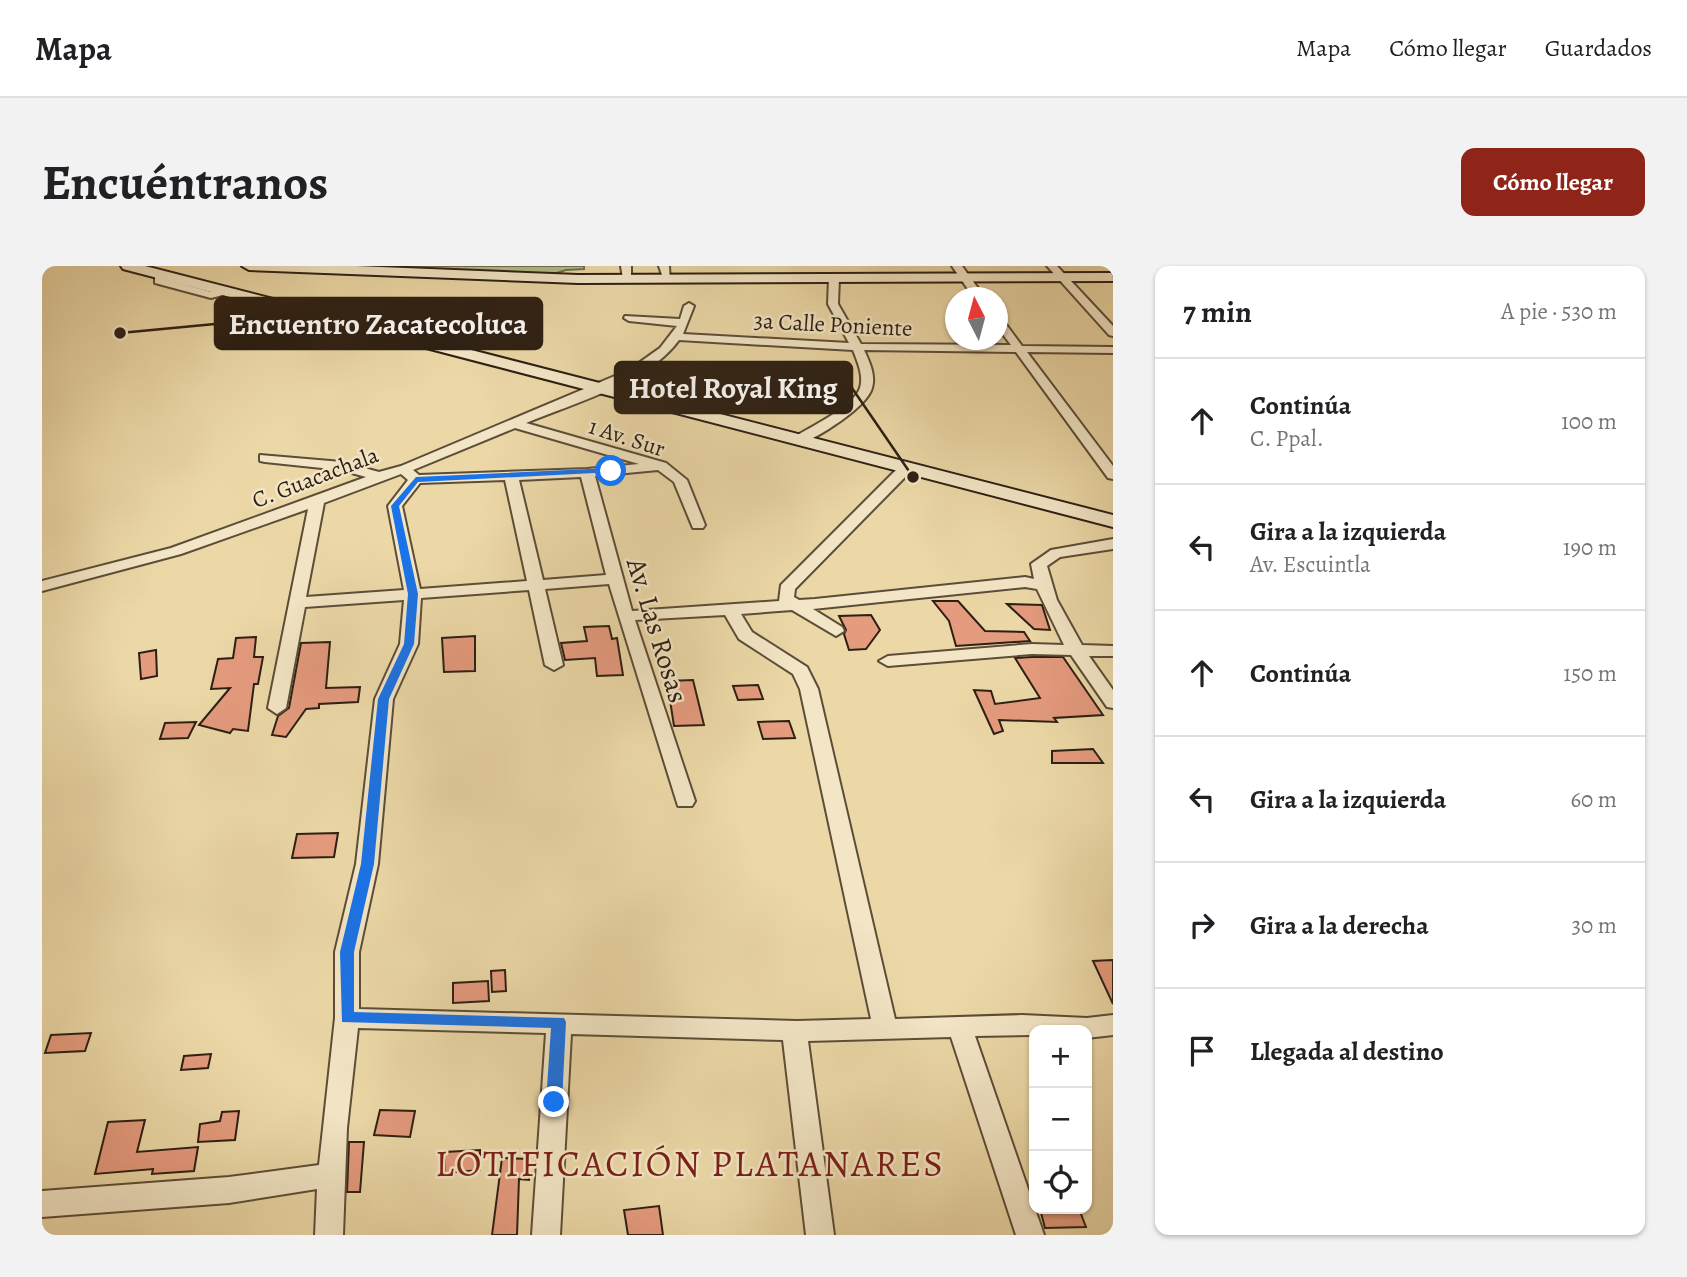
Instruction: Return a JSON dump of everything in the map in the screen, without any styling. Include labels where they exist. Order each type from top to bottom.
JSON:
[{"type":"main road","points":[[128,266],[1113,521]]},
{"type":"main road","points":[[249,266],[666,272],[834,278],[967,279],[1057,272],[1113,276]]},
{"type":"street","points":[[957,266],[972,287]]},
{"type":"street","points":[[1057,272],[1113,332]]},
{"type":"street","points":[[799,440],[863,396],[868,377],[857,347],[832,304],[834,278]]},
{"type":"street","points":[[678,337],[689,306]]},
{"type":"street","points":[[629,318],[683,323]]},
{"type":"street","points":[[1008,335],[1113,475]]},
{"type":"street","name":"3a Calle Poniente","points":[[678,337],[857,347],[1019,351],[1113,350]]},
{"type":"street","name":"C. Guacachala","points":[[42,586],[168,555],[379,476],[410,474],[513,424],[648,367],[678,337]]},
{"type":"street","name":"1 Av. Sur","points":[[513,424],[661,466],[680,480],[698,526]]},
{"type":"street","points":[[265,458],[342,466],[379,476]]},
{"type":"street","points":[[329,1235],[334,1128],[347,1018],[347,952],[367,864],[384,699],[409,644],[413,594],[395,506],[410,474],[511,476],[661,466]]},
{"type":"street","points":[[836,631],[786,599],[787,587],[906,468]]},
{"type":"street","name":"Av. Las Rosas","points":[[587,473],[625,616],[685,801]]},
{"type":"street","points":[[511,476],[554,665]]},
{"type":"street","points":[[277,708],[317,501]]},
{"type":"street","points":[[1113,544],[1056,552],[1042,559],[1039,564],[1040,585],[1077,650],[1113,703]]},
{"type":"street","points":[[297,603],[614,579]]},
{"type":"street","points":[[625,616],[797,606],[1025,582],[1040,585]]},
{"type":"street","points":[[732,610],[745,635],[801,671],[808,689],[885,1029]]},
{"type":"street","points":[[888,661],[1032,649],[1113,651]]},
{"type":"street","points":[[347,1018],[559,1022],[794,1031],[1022,1025],[1087,1028],[1113,1025]]},
{"type":"street","points":[[546,1235],[559,1022]]},
{"type":"street","points":[[960,1027],[1030,1235]]},
{"type":"street","points":[[794,1031],[820,1235]]},
{"type":"street","points":[[42,1204],[229,1190],[332,1175]]},
{"type":"green space","points":[[372,266],[584,266],[584,269],[566,270],[547,276],[370,270]]},
{"type":"building","points":[[933,601],[958,601],[985,631],[1024,632],[1030,641],[956,646],[949,621]]},
{"type":"building","points":[[1007,604],[1042,605],[1050,630],[1034,629]]},
{"type":"building","points":[[871,615],[880,630],[866,649],[849,650],[844,634],[846,630],[839,616]]},
{"type":"building","points":[[609,626],[612,639],[617,638],[623,675],[597,676],[595,658],[565,660],[561,643],[587,641],[584,627]]},
{"type":"building","points":[[475,636],[475,671],[444,672],[442,638]]},
{"type":"building","points":[[256,637],[254,657],[263,657],[258,684],[254,684],[248,731],[233,729],[230,733],[199,725],[230,688],[211,689],[218,659],[233,658],[236,638]]},
{"type":"building","points":[[330,642],[326,688],[360,687],[358,702],[319,704],[319,708],[306,709],[286,737],[272,735],[278,716],[289,708],[301,643]]},
{"type":"building","points":[[156,650],[157,676],[141,679],[139,653]]},
{"type":"building","points":[[1063,657],[1103,715],[1054,718],[1057,722],[999,720],[1003,731],[994,734],[974,690],[991,691],[995,704],[1040,698],[1015,658]]},
{"type":"building","points":[[693,680],[704,725],[674,726],[667,681]]},
{"type":"building","points":[[758,685],[763,699],[738,700],[733,686]]},
{"type":"building","points":[[789,721],[795,738],[763,739],[758,722]]},
{"type":"building","points":[[196,722],[188,738],[160,739],[165,723]]},
{"type":"building","points":[[1093,749],[1103,763],[1052,763],[1052,751]]},
{"type":"building","points":[[338,833],[334,857],[292,858],[297,834]]},
{"type":"building","points":[[1113,960],[1113,1004],[1093,961]]},
{"type":"building","points":[[505,970],[506,991],[492,992],[491,971]]},
{"type":"building","points":[[488,981],[489,1001],[453,1003],[453,983]]},
{"type":"building","points":[[91,1033],[85,1051],[45,1053],[51,1035]]},
{"type":"building","points":[[211,1054],[208,1068],[181,1070],[184,1056]]},
{"type":"building","points":[[380,1110],[415,1111],[410,1137],[374,1135]]},
{"type":"building","points":[[239,1111],[235,1140],[198,1142],[200,1124],[220,1121],[222,1112]]},
{"type":"building","points":[[145,1120],[137,1152],[198,1147],[194,1171],[152,1174],[153,1169],[95,1174],[108,1122]]},
{"type":"building","points":[[349,1142],[364,1142],[360,1192],[347,1192]]},
{"type":"building","points":[[480,1150],[480,1170],[445,1173],[445,1152]]},
{"type":"building","points":[[502,1158],[530,1159],[529,1180],[519,1179],[517,1235],[492,1235]]},
{"type":"building","points":[[659,1206],[663,1235],[628,1235],[624,1210]]},
{"type":"building","points":[[1041,1214],[1081,1214],[1086,1227],[1045,1228]]},
{"type":"place","name":"Encuentro Zacatecoluca","points":[[120,333]]},
{"type":"place","name":"Hotel Royal King","points":[[913,477]]},
{"type":"district","name":"LOTIFICACIÓN PLATANARES","points":[[690,1163]]},
{"type":"route","points":[[554,1102],[559,1022],[347,1018],[347,952],[367,864],[384,699],[409,644],[413,594],[395,506],[416,479],[611,471]]}]
